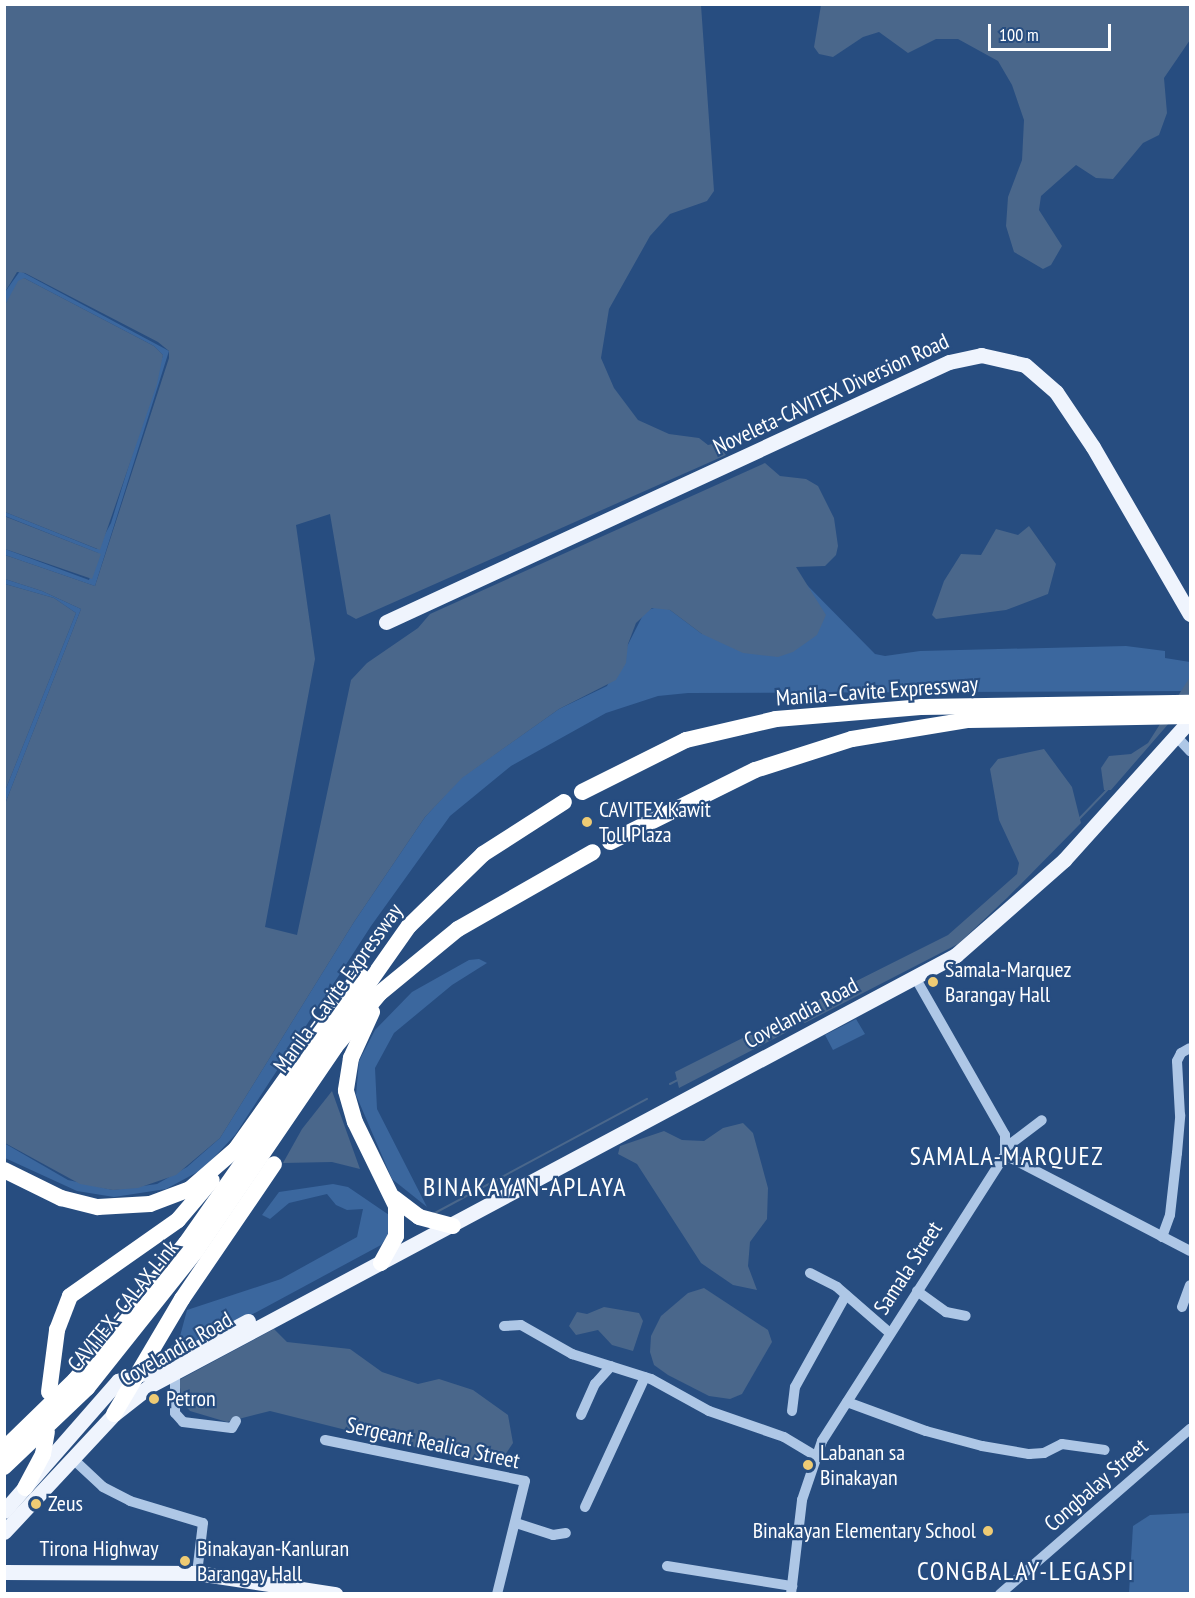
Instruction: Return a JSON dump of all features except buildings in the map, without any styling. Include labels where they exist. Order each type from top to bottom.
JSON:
[{"type":"highway","name":"Manila–Cavite Expressway","points":[[610,842],[754,770],[852,739],[968,720],[1148,710],[1191,703]]},
{"type":"highway","name":"Manila–Cavite Expressway","points":[[582,792],[637,762],[698,736],[776,719],[921,707],[1148,710],[1187,724]]},
{"type":"highway","name":"Manila–Cavite Expressway","points":[[261,1158],[389,950],[422,911],[473,862],[564,802]]},
{"type":"highway","name":"Manila–Cavite Expressway","points":[[261,1158],[335,1047],[380,993],[458,929],[593,852]]},
{"type":"highway","points":[[49,1392],[57,1330],[70,1296],[178,1220],[229,1158],[343,994],[389,950]]},
{"type":"highway","points":[[377,1265],[397,1230],[394,1198],[355,1122],[346,1091],[354,1048],[380,993]]},
{"type":"highway","points":[[4,1170],[67,1201],[121,1208],[155,1203],[182,1193],[229,1158]]},
{"type":"highway","points":[[114,1414],[261,1158]]},
{"type":"highway","name":"CAVITEX–CALAX Link","points":[[4,1467],[81,1384],[157,1281],[261,1158]]},
{"type":"highway","points":[[394,1198],[419,1217],[453,1226]]},
{"type":"highway","name":"CAVITEX–CALAX Link","points":[[4,1449],[81,1384]]},
{"type":"highway","points":[[26,1488],[42,1457],[47,1432]]},
{"type":"main road","name":"Noveleta-CAVITEX Diversion Road","points":[[386,622],[949,362],[981,355],[1025,365],[1056,392],[1093,447],[1191,615]]},
{"type":"main road","name":"Covelandia Road","points":[[4,1532],[114,1414],[175,1371],[453,1226],[916,979],[992,927],[1064,860],[1187,724]]},
{"type":"main road","name":"Covelandia Road","points":[[4,1511],[118,1380],[136,1373],[158,1369],[354,1266],[377,1265]]},
{"type":"main road","name":"Tirona Highway","points":[[4,1572],[197,1573],[335,1593]]},
{"type":"street","points":[[1187,724],[1191,751]]},
{"type":"street","points":[[916,979],[1005,1135],[1005,1152]]},
{"type":"street","points":[[1162,1237],[1170,1215],[1177,1153],[1180,1115],[1177,1061],[1180,1053],[1191,1048]]},
{"type":"street","points":[[1005,1152],[1042,1120]]},
{"type":"street","points":[[1005,1152],[1162,1237],[1189,1247]]},
{"type":"street","name":"Samala Street","points":[[792,1590],[802,1500],[816,1456],[847,1402],[1005,1152]]},
{"type":"street","points":[[810,1274],[846,1294],[890,1333]]},
{"type":"street","points":[[1182,1307],[1191,1285]]},
{"type":"street","points":[[917,1292],[946,1312],[966,1316]]},
{"type":"street","points":[[792,1411],[795,1387],[846,1294]]},
{"type":"street","points":[[504,1326],[521,1325],[560,1348],[645,1377],[709,1411],[784,1437],[816,1456]]},
{"type":"street","points":[[581,1414],[595,1384],[611,1366]]},
{"type":"street","points":[[175,1371],[175,1413],[183,1422],[232,1428],[236,1421]]},
{"type":"street","points":[[585,1507],[645,1377]]},
{"type":"street","points":[[847,1402],[927,1431],[1029,1454],[1044,1453],[1062,1444],[1105,1450]]},
{"type":"street","name":"Congbalay Street","points":[[1000,1593],[1191,1429]]},
{"type":"street","name":"Sergeant Realica Street","points":[[326,1440],[524,1480],[516,1523],[497,1593]]},
{"type":"street","points":[[72,1458],[103,1487],[130,1501],[204,1523],[197,1573]]},
{"type":"street","points":[[516,1523],[553,1535],[567,1533]]},
{"type":"street","points":[[667,1566],[792,1590]]},
{"type":"shaded area","points":[[5,4],[701,5],[714,191],[707,201],[670,214],[650,236],[609,309],[601,358],[614,388],[638,420],[669,434],[699,438],[708,445],[717,443],[726,455],[356,619],[347,614],[330,514],[296,525],[315,659],[265,927],[297,935],[351,680],[367,663],[418,628],[430,614],[765,463],[780,476],[806,479],[818,486],[834,518],[838,546],[836,555],[825,566],[796,567],[826,615],[817,635],[793,652],[778,657],[743,653],[702,634],[670,610],[652,608],[636,623],[628,644],[626,663],[616,680],[559,709],[462,778],[425,817],[354,922],[220,1138],[176,1175],[138,1188],[113,1190],[80,1184],[5,1143],[5,804],[81,609],[42,591],[5,579],[5,555],[95,586],[169,358],[169,351],[158,342],[25,273],[17,272],[5,292]]},
{"type":"shaded area","points":[[821,5],[1190,5],[1190,40],[1164,78],[1167,113],[1159,135],[1143,143],[1113,179],[1096,178],[1076,165],[1041,196],[1039,210],[1062,246],[1051,265],[1043,269],[1014,252],[1006,226],[1008,197],[1022,160],[1024,120],[1012,85],[998,61],[958,39],[936,39],[908,53],[879,32],[863,37],[833,57],[819,54],[814,47]]},
{"type":"shaded area","points":[[20,271],[169,351],[95,586],[5,555],[5,549],[89,580],[98,553],[5,516],[5,512],[97,549],[111,523],[163,355],[154,346],[24,278],[5,305],[5,292]]},
{"type":"shaded area","points":[[24,278],[154,346],[163,355],[157,384],[100,550],[5,512],[5,305],[18,281]]},
{"type":"shaded area","points":[[4,516],[101,554],[92,579],[5,549]]},
{"type":"shaded area","points":[[1029,526],[1056,564],[1048,594],[1006,610],[936,619],[932,615],[944,581],[961,554],[981,555],[996,529],[1018,535]]},
{"type":"shaded area","points":[[5,579],[42,591],[81,609],[5,804],[5,791],[76,613],[54,598],[5,584]]},
{"type":"shaded area","points":[[803,581],[875,654],[885,656],[920,651],[1126,646],[1165,651],[1165,658],[1190,662],[1190,687],[1188,691],[688,693],[658,696],[606,713],[511,766],[450,816],[371,926],[235,1135],[203,1169],[166,1189],[114,1197],[77,1191],[5,1158],[4,1143],[68,1180],[113,1190],[157,1184],[187,1167],[220,1138],[354,922],[425,817],[461,778],[559,709],[607,686],[645,611],[660,606],[670,610],[702,634]]},
{"type":"shaded area","points":[[5,584],[54,598],[76,613],[5,791]]},
{"type":"shaded area","points":[[1190,677],[1190,699],[1111,790],[1104,790],[1101,768],[1109,756],[1131,754],[1148,743]]},
{"type":"shaded area","points":[[1044,749],[1072,787],[1081,823],[958,944],[805,1023],[798,1020],[785,1033],[679,1088],[675,1072],[948,935],[1017,874],[1019,863],[999,820],[990,769],[998,759]]},
{"type":"shaded area","points":[[479,959],[487,963],[452,985],[394,1033],[375,1068],[377,1109],[427,1207],[392,1179],[356,1095],[359,1061],[375,1030],[412,992],[469,960]]},
{"type":"shaded area","points":[[856,1019],[865,1034],[833,1050],[825,1035]]},
{"type":"shaded area","points":[[332,1091],[360,1169],[332,1162],[283,1163],[302,1129]]},
{"type":"shaded area","points":[[743,1123],[753,1133],[768,1188],[767,1219],[750,1242],[748,1266],[757,1290],[733,1285],[701,1263],[637,1164],[618,1154],[620,1146],[664,1131],[682,1140],[704,1141],[723,1128]]},
{"type":"shaded area","points":[[333,1184],[348,1187],[392,1217],[393,1228],[381,1245],[162,1363],[167,1349],[179,1340],[187,1310],[281,1279],[357,1237],[363,1209],[347,1210],[336,1205],[327,1194],[289,1203],[270,1219],[262,1215],[279,1192]]},
{"type":"shaded area","points":[[704,1288],[768,1330],[772,1342],[742,1394],[730,1399],[709,1396],[668,1375],[654,1365],[650,1352],[651,1336],[661,1316],[688,1293]]},
{"type":"shaded area","points":[[604,1307],[639,1313],[643,1321],[633,1351],[612,1345],[598,1330],[576,1335],[569,1326],[577,1312],[587,1314]]},
{"type":"shaded area","points":[[274,1329],[287,1342],[350,1349],[382,1372],[418,1384],[439,1379],[473,1390],[508,1415],[513,1443],[499,1464],[462,1459],[270,1411],[227,1422],[190,1411],[182,1402],[179,1380]]},
{"type":"shaded area","points":[[1190,1513],[1190,1593],[1129,1593],[1133,1526],[1150,1515]]},
{"type":"waterway","points":[[1079,819],[1108,789]]},
{"type":"waterway","points":[[670,1084],[678,1080]]},
{"type":"waterway","points":[[433,1214],[647,1099]]},
{"type":"place","name":"CAVITEX Kawit Toll Plaza","points":[[587,822]]},
{"type":"place","name":"Samala-Marquez Barangay Hall","points":[[933,982]]},
{"type":"place","name":"Petron","points":[[154,1399]]},
{"type":"place","name":"Labanan sa Binakayan","points":[[808,1465]]},
{"type":"place","name":"Zeus","points":[[36,1504]]},
{"type":"place","name":"Binakayan Elementary School","points":[[988,1531]]},
{"type":"place","name":"Binakayan-Kanluran Barangay Hall","points":[[185,1561]]},
{"type":"district","name":"SAMALA-MARQUEZ","points":[[1007,1156]]},
{"type":"district","name":"BINAKAYAN-APLAYA","points":[[525,1187]]},
{"type":"district","name":"CONGBALAY-LEGASPI","points":[[1026,1571]]}]
